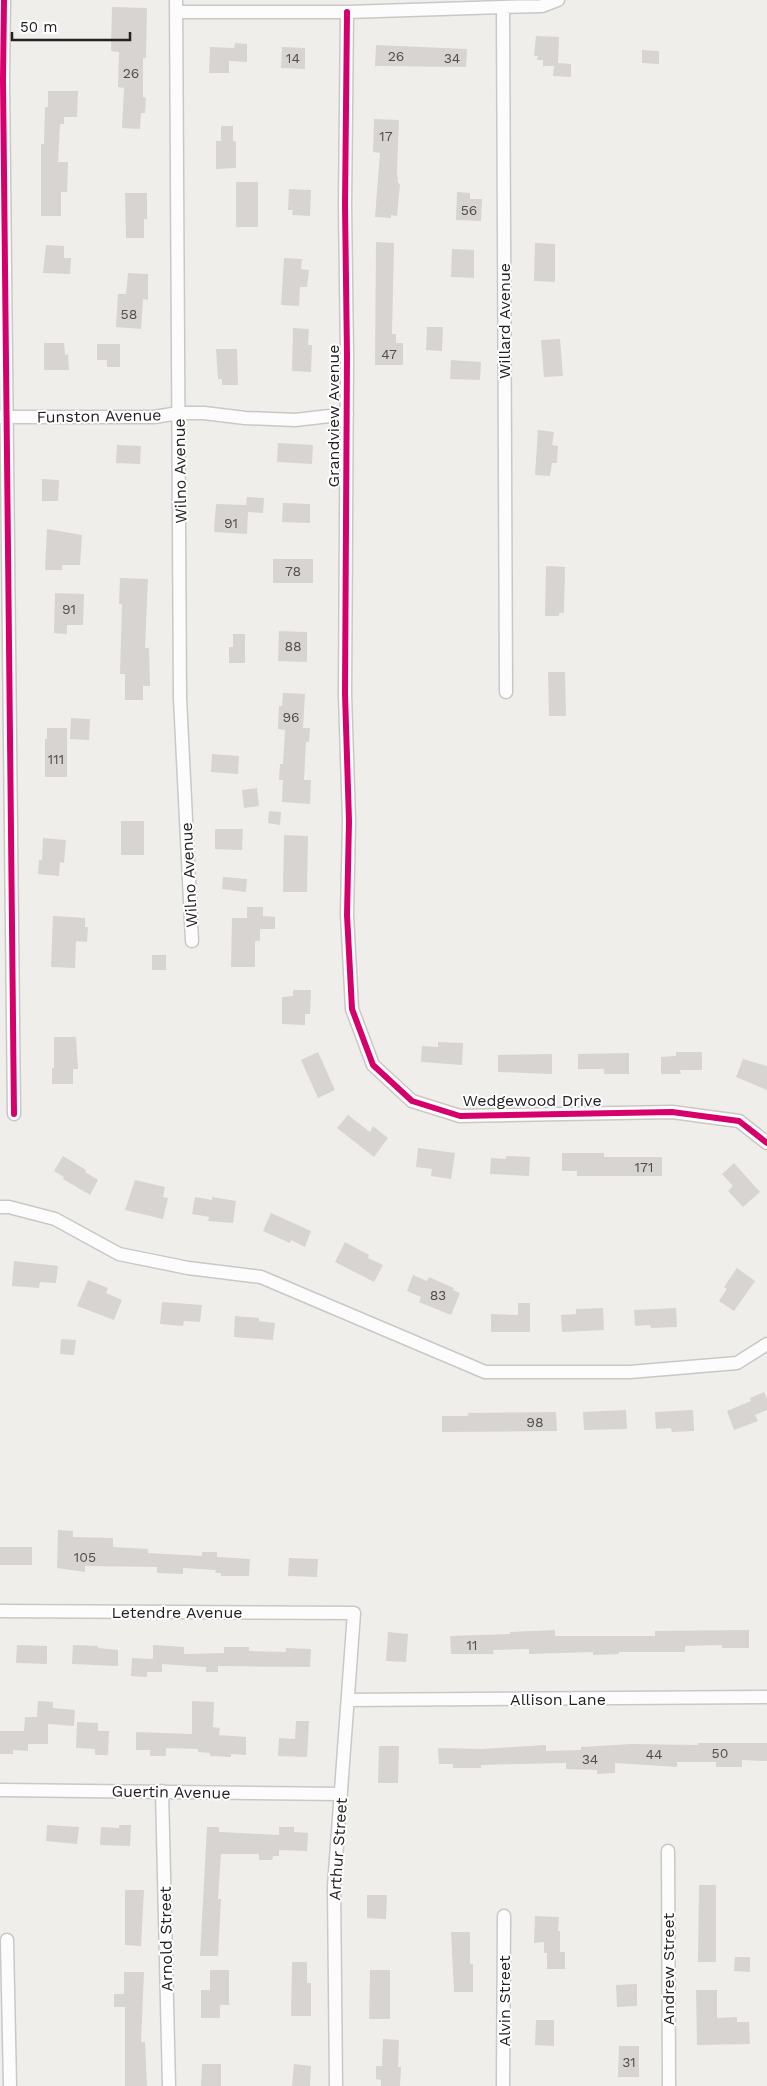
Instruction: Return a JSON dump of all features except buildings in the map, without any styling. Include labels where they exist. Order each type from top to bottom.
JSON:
[{"type":"street","points":[[4,0],[3,417],[14,1114]]},
{"type":"street","points":[[176,6],[347,12],[542,6],[558,0]]},
{"type":"street","name":"Wilno Avenue","points":[[176,6],[180,413],[180,698],[192,941]]},
{"type":"street","name":"Willard Avenue","points":[[503,7],[506,692]]},
{"type":"street","name":"Grandview Avenue","points":[[347,12],[345,694],[349,821]]},
{"type":"street","name":"Funston Avenue","points":[[3,417],[154,417],[180,413],[204,413],[245,418],[295,420],[347,414]]},
{"type":"street","name":"Wedgewood Drive","points":[[349,821],[347,915],[352,1009],[373,1066],[412,1101],[460,1116],[672,1112],[739,1121],[767,1142]]},
{"type":"street","points":[[0,1207],[9,1207],[55,1219],[119,1254],[188,1268],[261,1277],[485,1372],[630,1372],[737,1363],[767,1344]]},
{"type":"street","name":"Letendre Avenue","points":[[0,1611],[354,1613]]},
{"type":"street","name":"Arthur Street","points":[[336,2086],[334,1886],[354,1613]]},
{"type":"street","name":"Allison Lane","points":[[348,1700],[767,1697]]},
{"type":"street","name":"Guertin Avenue","points":[[0,1790],[341,1794]]},
{"type":"street","name":"Arnold Street","points":[[162,1792],[169,2086]]},
{"type":"street","name":"Andrew Street","points":[[668,1851],[669,2086]]},
{"type":"street","name":"Alvin Street","points":[[504,1916],[504,2086]]},
{"type":"street","points":[[7,1940],[10,2086]]},
{"type":"cycle path","points":[[4,0],[3,80],[14,1114]]},
{"type":"cycle path","points":[[347,12],[345,694],[349,821],[347,915],[352,1009],[373,1065],[412,1101],[460,1116],[672,1112],[739,1121],[767,1143]]}]
